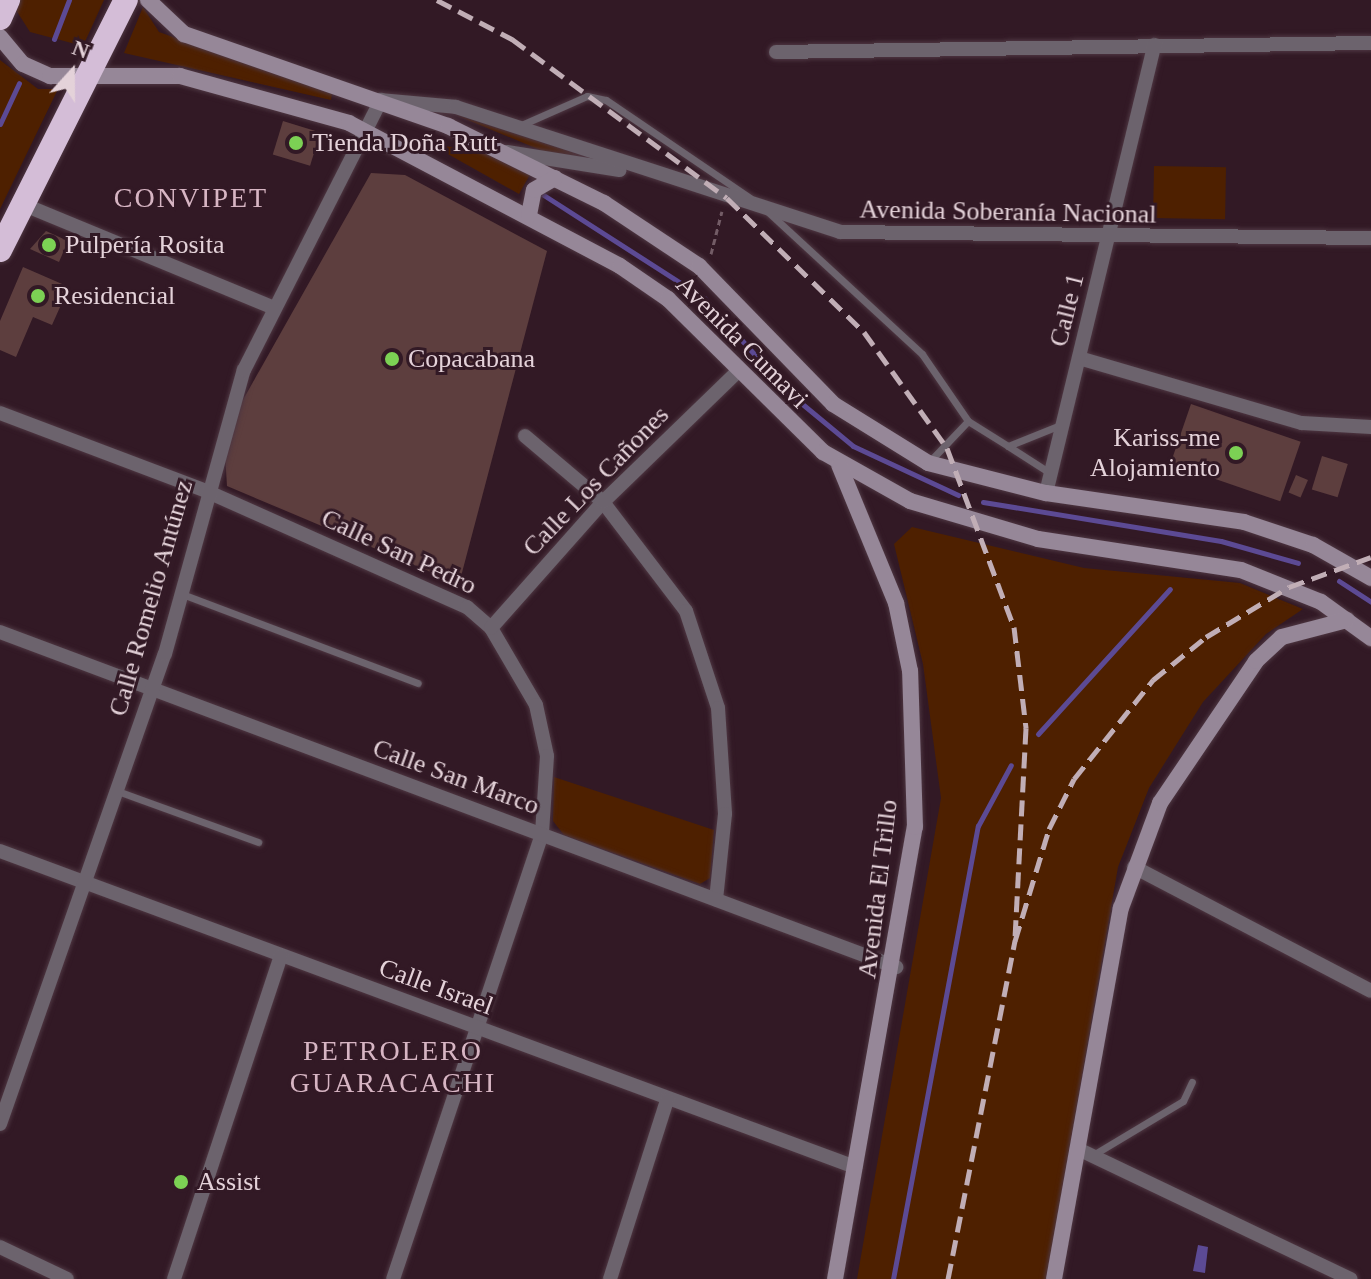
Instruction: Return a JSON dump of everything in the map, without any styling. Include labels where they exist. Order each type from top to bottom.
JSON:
[{"type":"highway","points":[[0,18],[8,0]]},
{"type":"highway","points":[[0,250],[126,0]]},
{"type":"main road","name":"Avenida Cumavi","points":[[148,0],[184,34],[381,100],[504,152],[658,236],[705,273],[833,404],[928,463],[1046,493],[1244,522],[1313,545],[1371,578]]},
{"type":"main road","name":"Avenida Cumavi","points":[[0,37],[37,72],[180,76],[303,106],[366,131],[529,215],[668,299],[738,371],[839,465],[961,521],[1241,570],[1347,620],[1371,638]]},
{"type":"main road","points":[[529,215],[534,190],[555,178]]},
{"type":"main road","name":"Avenida El Trillo","points":[[835,1279],[896,967],[915,827],[910,671],[896,603],[839,465]]},
{"type":"main road","points":[[1054,1279],[1084,1153],[1134,867],[1160,803],[1232,689],[1282,637],[1347,620]]},
{"type":"street","points":[[776,52],[1371,43]]},
{"type":"street","name":"Calle 1","points":[[1046,493],[1154,45]]},
{"type":"street","name":"Avenida Soberanía Nacional","points":[[381,100],[456,107],[652,175],[840,232],[1109,239],[1371,238]]},
{"type":"street","name":"Calle Romelio Antúnez","points":[[0,1124],[5,1094],[89,886],[120,792],[182,594],[206,491],[244,370],[381,100]]},
{"type":"street","name":"Avenida Soberanía Nacional","points":[[504,152],[652,175]]},
{"type":"street","points":[[22,204],[274,308]]},
{"type":"street","points":[[1079,358],[1302,423],[1371,427]]},
{"type":"street","name":"Calle Los Cañones","points":[[491,628],[603,502],[738,371]]},
{"type":"street","name":"Calle San Pedro","points":[[0,413],[206,491],[467,607],[491,628],[536,705],[547,756],[542,834],[474,1026],[393,1279]]},
{"type":"street","points":[[525,436],[603,502],[686,611],[718,708],[725,814],[716,900]]},
{"type":"street","name":"Calle San Marco","points":[[0,632],[896,967]]},
{"type":"street","name":"Calle Israel","points":[[0,851],[855,1167]]},
{"type":"street","points":[[1134,867],[1371,991]]},
{"type":"street","points":[[174,1279],[281,956]]},
{"type":"street","points":[[610,1279],[667,1100]]},
{"type":"street","points":[[1084,1153],[1351,1279]]},
{"type":"street","points":[[0,1247],[67,1279]]},
{"type":"lane","points":[[518,127],[587,96],[606,100],[765,210],[922,354],[968,421],[1052,474]]},
{"type":"lane","points":[[928,463],[968,421]]},
{"type":"lane","points":[[1008,446],[1065,423]]},
{"type":"lane","points":[[182,594],[418,683]]},
{"type":"lane","points":[[120,792],[258,842]]},
{"type":"lane","points":[[1084,1153],[1183,1101],[1192,1082]]},
{"type":"path","points":[[705,273],[727,198]]},
{"type":"shaded area","points":[[19,0],[104,0],[83,46],[30,32],[16,10]]},
{"type":"shaded area","points":[[143,7],[159,32],[332,94],[331,100],[124,53]]},
{"type":"shaded area","points":[[0,60],[38,89],[58,89],[0,209]]},
{"type":"shaded area","points":[[456,115],[596,160],[545,152]]},
{"type":"shaded area","points":[[430,144],[487,152],[531,173],[519,194]]},
{"type":"shaded area","points":[[1154,166],[1226,167],[1225,219],[1153,218]]},
{"type":"shaded area","points":[[912,527],[1084,568],[1240,583],[1303,609],[1266,634],[1203,702],[1149,788],[1118,867],[1047,1279],[857,1279],[941,798],[923,664],[894,544]]},
{"type":"shaded area","points":[[554,777],[714,830],[710,878],[700,884],[564,835],[553,821]]},
{"type":"shaded area","points":[[1198,1245],[1208,1247],[1205,1273],[1193,1271]]},
{"type":"building","name":"Tienda Doña Rutt","points":[[283,121],[320,132],[310,166],[273,154]]},
{"type":"building","name":"Copacabana","points":[[371,173],[405,175],[547,251],[459,584],[227,486],[225,453],[240,405]]},
{"type":"building","name":"Pulpería Rosita","points":[[46,231],[68,241],[59,262],[30,249]]},
{"type":"building","name":"Residencial","points":[[23,267],[69,287],[52,325],[33,317],[16,357],[0,350],[0,321]]},
{"type":"building","name":"Kariss-me Alojamiento","points":[[1191,404],[1301,442],[1280,501],[1170,464]]},
{"type":"building","points":[[1322,456],[1348,464],[1338,497],[1312,489]]},
{"type":"building","points":[[1296,475],[1308,480],[1301,498],[1289,492]]},
{"type":"waterway","points":[[54,39],[69,0]]},
{"type":"waterway","points":[[0,124],[19,83]]},
{"type":"waterway","points":[[542,194],[704,298],[789,393],[853,446],[958,495]]},
{"type":"waterway","points":[[983,502],[1221,541],[1298,563]]},
{"type":"waterway","points":[[1339,581],[1371,602]]},
{"type":"waterway","points":[[1038,734],[1170,589]]},
{"type":"waterway","points":[[893,1279],[978,826],[1011,765]]},
{"type":"railway","points":[[437,0],[512,39],[727,198],[864,332],[947,448],[1014,627],[1026,728],[1015,941]]},
{"type":"railway","points":[[948,1279],[1015,941],[1049,829],[1074,779],[1153,680],[1206,637],[1289,587],[1371,557]]},
{"type":"place","name":"Tienda Doña Rutt","points":[[296,143]]},
{"type":"place","name":"Pulpería Rosita","points":[[49,245]]},
{"type":"place","name":"Residencial","points":[[38,296]]},
{"type":"place","name":"Copacabana","points":[[392,359]]},
{"type":"place","name":"Kariss-me Alojamiento","points":[[1236,453]]},
{"type":"place","name":"Assist","points":[[181,1182]]},
{"type":"district","name":"CONVIPET","points":[[191,198]]},
{"type":"district","name":"PETROLERO GUARACACHI","points":[[393,1067]]}]
